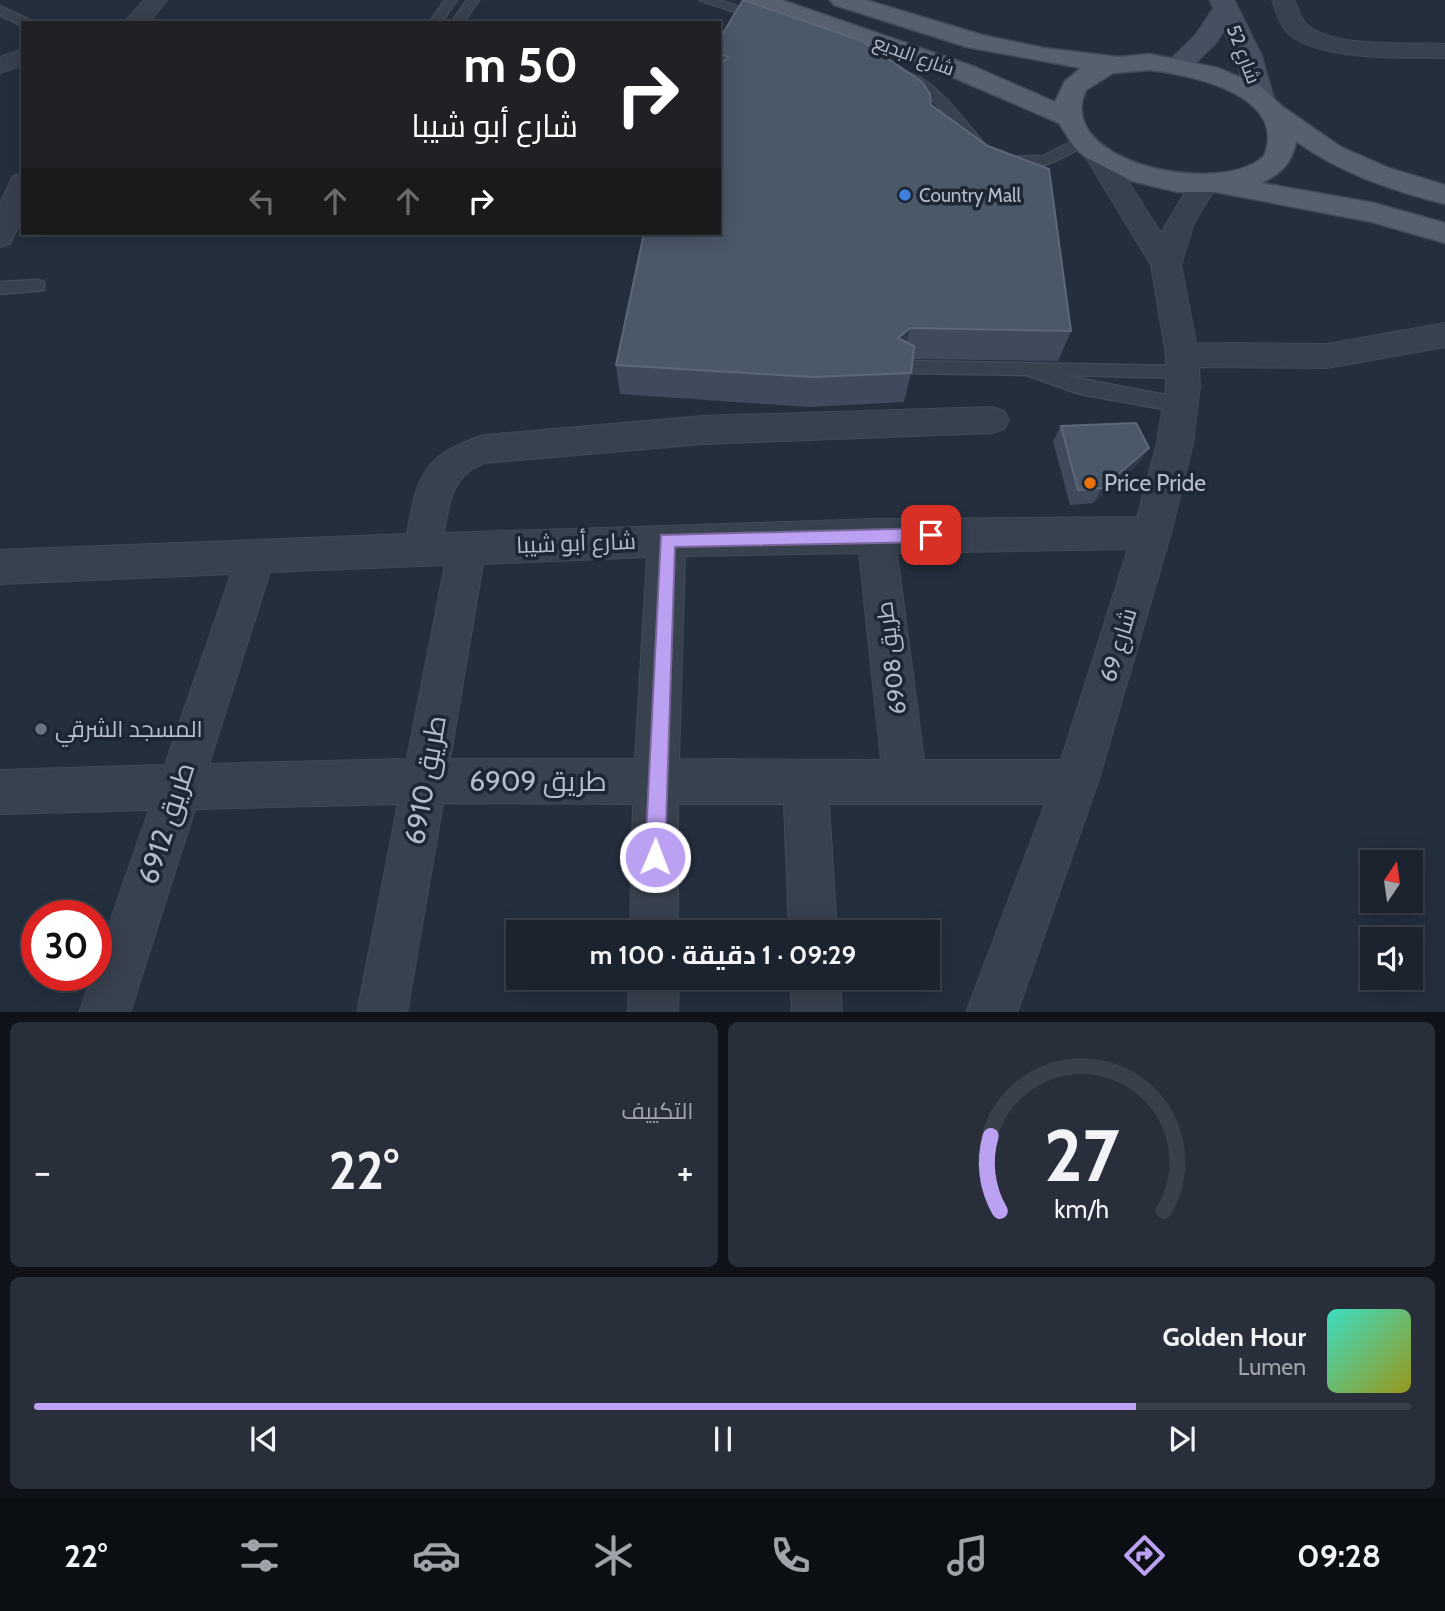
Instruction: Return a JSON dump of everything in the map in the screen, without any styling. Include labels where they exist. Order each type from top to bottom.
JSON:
[{"type":"main road","name":"شارع البديع","points":[[842,0],[997,47],[1078,62],[1178,65],[1224,78],[1266,106]]},
{"type":"main road","name":"شارع البديع","points":[[764,10],[966,73],[1067,117]]},
{"type":"main road","points":[[1123,63],[1097,70],[1077,82],[1067,98],[1067,117],[1089,146],[1138,173],[1163,180],[1210,184],[1374,213],[1445,233]]},
{"type":"main road","points":[[1210,184],[1248,178],[1270,166],[1282,150],[1282,131],[1266,106]]},
{"type":"main road","points":[[1266,106],[1311,142],[1331,153],[1379,174],[1445,195]]},
{"type":"street","points":[[138,21],[156,0]]},
{"type":"street","points":[[1283,0],[1295,27],[1309,37],[1330,43],[1445,51]]},
{"type":"street","name":"شارع 52","points":[[1178,65],[1205,40],[1223,5]]},
{"type":"street","name":"شارع 52","points":[[1223,5],[1248,55],[1266,106]]},
{"type":"street","points":[[0,66],[21,58]]},
{"type":"street","name":"شارع 69","points":[[1089,146],[1166,265]]},
{"type":"street","name":"شارع 69","points":[[991,1012],[1076,782],[1152,533],[1175,443],[1182,378],[1166,265],[1173,234],[1186,208],[1210,184]]},
{"type":"street","points":[[0,237],[21,187]]},
{"type":"street","points":[[1182,378],[1441,340]]},
{"type":"street","points":[[423,549],[438,479],[457,459],[484,449],[703,430],[992,420]]},
{"type":"street","name":"شارع أبو شيبا","points":[[0,567],[667,540],[1152,533]]},
{"type":"street","name":"طريق 6908","points":[[876,535],[905,781]]},
{"type":"street","points":[[654,920],[656,781],[667,540]]},
{"type":"street","name":"طريق 6910","points":[[382,1012],[467,548]]},
{"type":"street","name":"طريق 6912","points":[[103,1012],[257,555]]},
{"type":"street","name":"طريق 6909","points":[[0,792],[424,781],[1076,782]]},
{"type":"street","points":[[805,781],[812,920]]},
{"type":"street","points":[[653,1012],[654,990]]},
{"type":"street","points":[[816,990],[817,1012]]},
{"type":"lane","points":[[436,21],[451,0]]},
{"type":"lane","points":[[458,21],[472,0]]},
{"type":"lane","points":[[706,0],[764,10]]},
{"type":"lane","points":[[0,10],[22,21]]},
{"type":"lane","points":[[898,72],[939,98],[983,151],[1010,162],[1034,163],[1089,146]]},
{"type":"lane","points":[[0,288],[38,286]]},
{"type":"lane","points":[[902,367],[1026,370],[1094,367],[1182,378]]},
{"type":"lane","points":[[1026,370],[1071,385],[1182,378]]},
{"type":"building","points":[[743,0],[862,41],[922,82],[930,94],[931,105],[988,146],[1049,169],[1071,331],[910,328],[898,338],[914,346],[911,373],[813,377],[616,365],[644,235],[721,235],[721,63],[729,57],[721,54],[721,37]]},
{"type":"building","name":"Price Pride","points":[[1136,423],[1149,448],[1102,488],[1078,490],[1061,426]]},
{"type":"place","name":"Country Mall","points":[[905,195]]},
{"type":"place","name":"Price Pride","points":[[1090,483]]},
{"type":"place","name":"المسجد الشرقي","points":[[41,729]]},
{"type":"route","points":[[655,857],[667,540],[931,535]]}]
